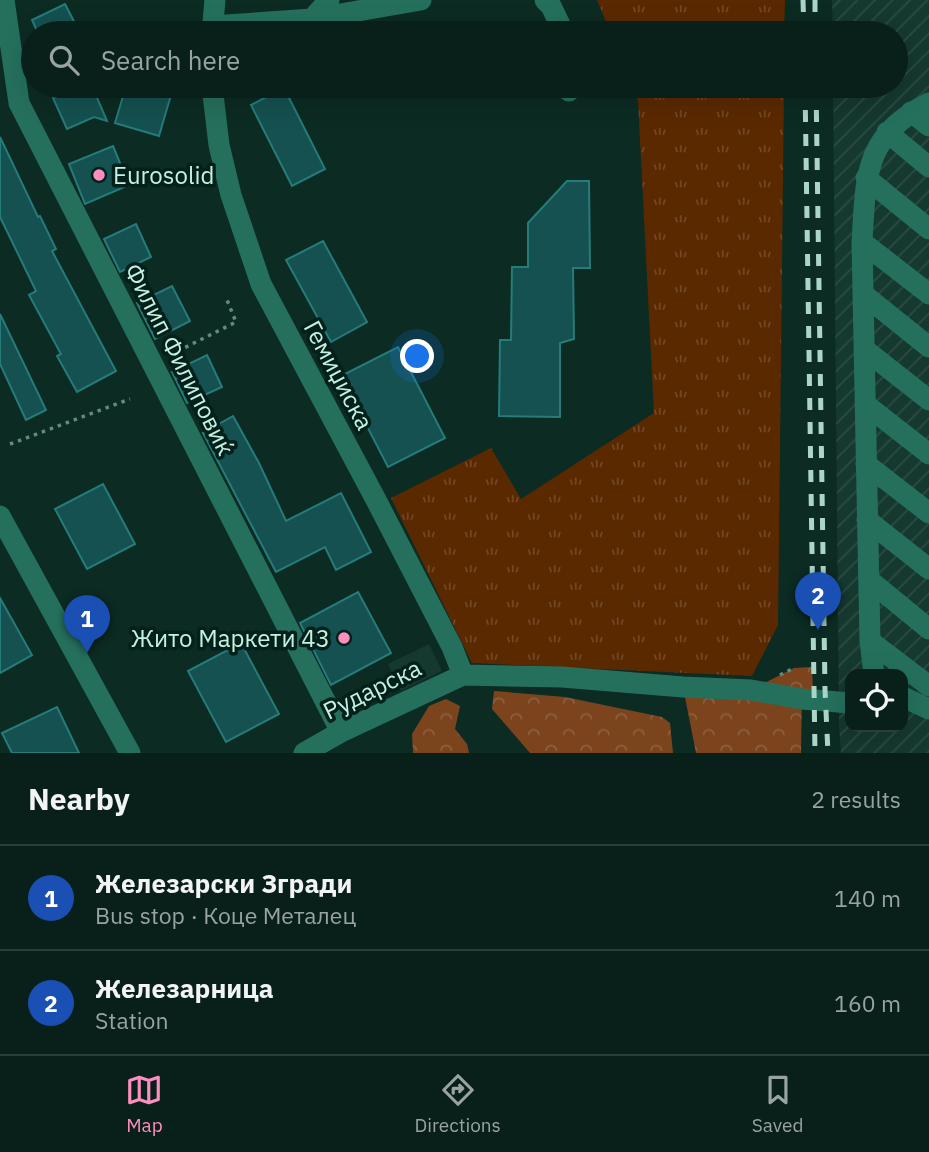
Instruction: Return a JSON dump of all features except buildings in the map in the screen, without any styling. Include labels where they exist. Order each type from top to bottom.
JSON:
[{"type":"street","name":"Филип Филиповиќ","points":[[4,0],[19,103],[341,732]]},
{"type":"street","points":[[213,21],[215,0]]},
{"type":"street","points":[[312,19],[329,0]]},
{"type":"street","points":[[294,21],[421,0]]},
{"type":"street","points":[[545,0],[558,21]]},
{"type":"street","name":"Гемиџиска","points":[[213,98],[219,145],[231,195],[261,284],[452,647],[463,675]]},
{"type":"street","points":[[873,669],[870,641],[862,242],[866,178],[876,148],[887,132],[920,108],[929,126]]},
{"type":"street","points":[[887,132],[929,167]]},
{"type":"street","points":[[866,178],[929,229]]},
{"type":"street","points":[[862,242],[929,294]]},
{"type":"street","points":[[863,294],[929,347]]},
{"type":"street","points":[[864,349],[929,400]]},
{"type":"street","points":[[865,404],[929,454]]},
{"type":"street","points":[[866,464],[929,513]]},
{"type":"street","points":[[0,516],[130,753]]},
{"type":"street","points":[[867,520],[929,569]]},
{"type":"street","points":[[869,580],[929,629]]},
{"type":"street","points":[[870,641],[929,686]]},
{"type":"street","points":[[463,675],[562,677],[751,690],[802,699],[845,703]]},
{"type":"street","name":"Рударска","points":[[304,753],[341,732],[463,675]]},
{"type":"street","points":[[908,700],[929,710]]},
{"type":"street","points":[[908,708],[929,710]]},
{"type":"path","points":[[153,363],[236,322],[227,300]]},
{"type":"path","points":[[9,444],[130,399]]},
{"type":"shaded area","points":[[832,0],[929,0],[929,753],[841,753],[833,98],[908,98],[908,21],[833,21]]},
{"type":"shaded area","points":[[429,644],[442,671],[401,691],[388,664]]},
{"type":"green space","points":[[597,0],[785,0],[784,21],[606,21]]},
{"type":"green space","points":[[637,98],[784,98],[778,625],[752,676],[472,663],[391,498],[491,448],[521,499],[654,413]]},
{"type":"green space","points":[[812,667],[813,690],[802,690],[801,753],[696,753],[683,687],[751,690],[794,668]]},
{"type":"green space","points":[[494,691],[565,697],[662,717],[670,723],[673,753],[530,753],[492,709]]},
{"type":"green space","points":[[446,699],[460,706],[455,729],[467,744],[469,753],[413,753],[412,734],[429,706]]},
{"type":"railway","points":[[803,0],[804,21]]},
{"type":"railway","points":[[815,0],[815,21]]},
{"type":"railway","points":[[805,98],[815,753]]},
{"type":"railway","points":[[816,98],[828,753]]},
{"type":"place","name":"Eurosolid","points":[[99,175]]},
{"type":"place","name":"Железарница","points":[[818,630]]},
{"type":"place","name":"Жито Маркети 43","points":[[344,638]]},
{"type":"place","name":"Железарски Згради","points":[[87,653]]}]
